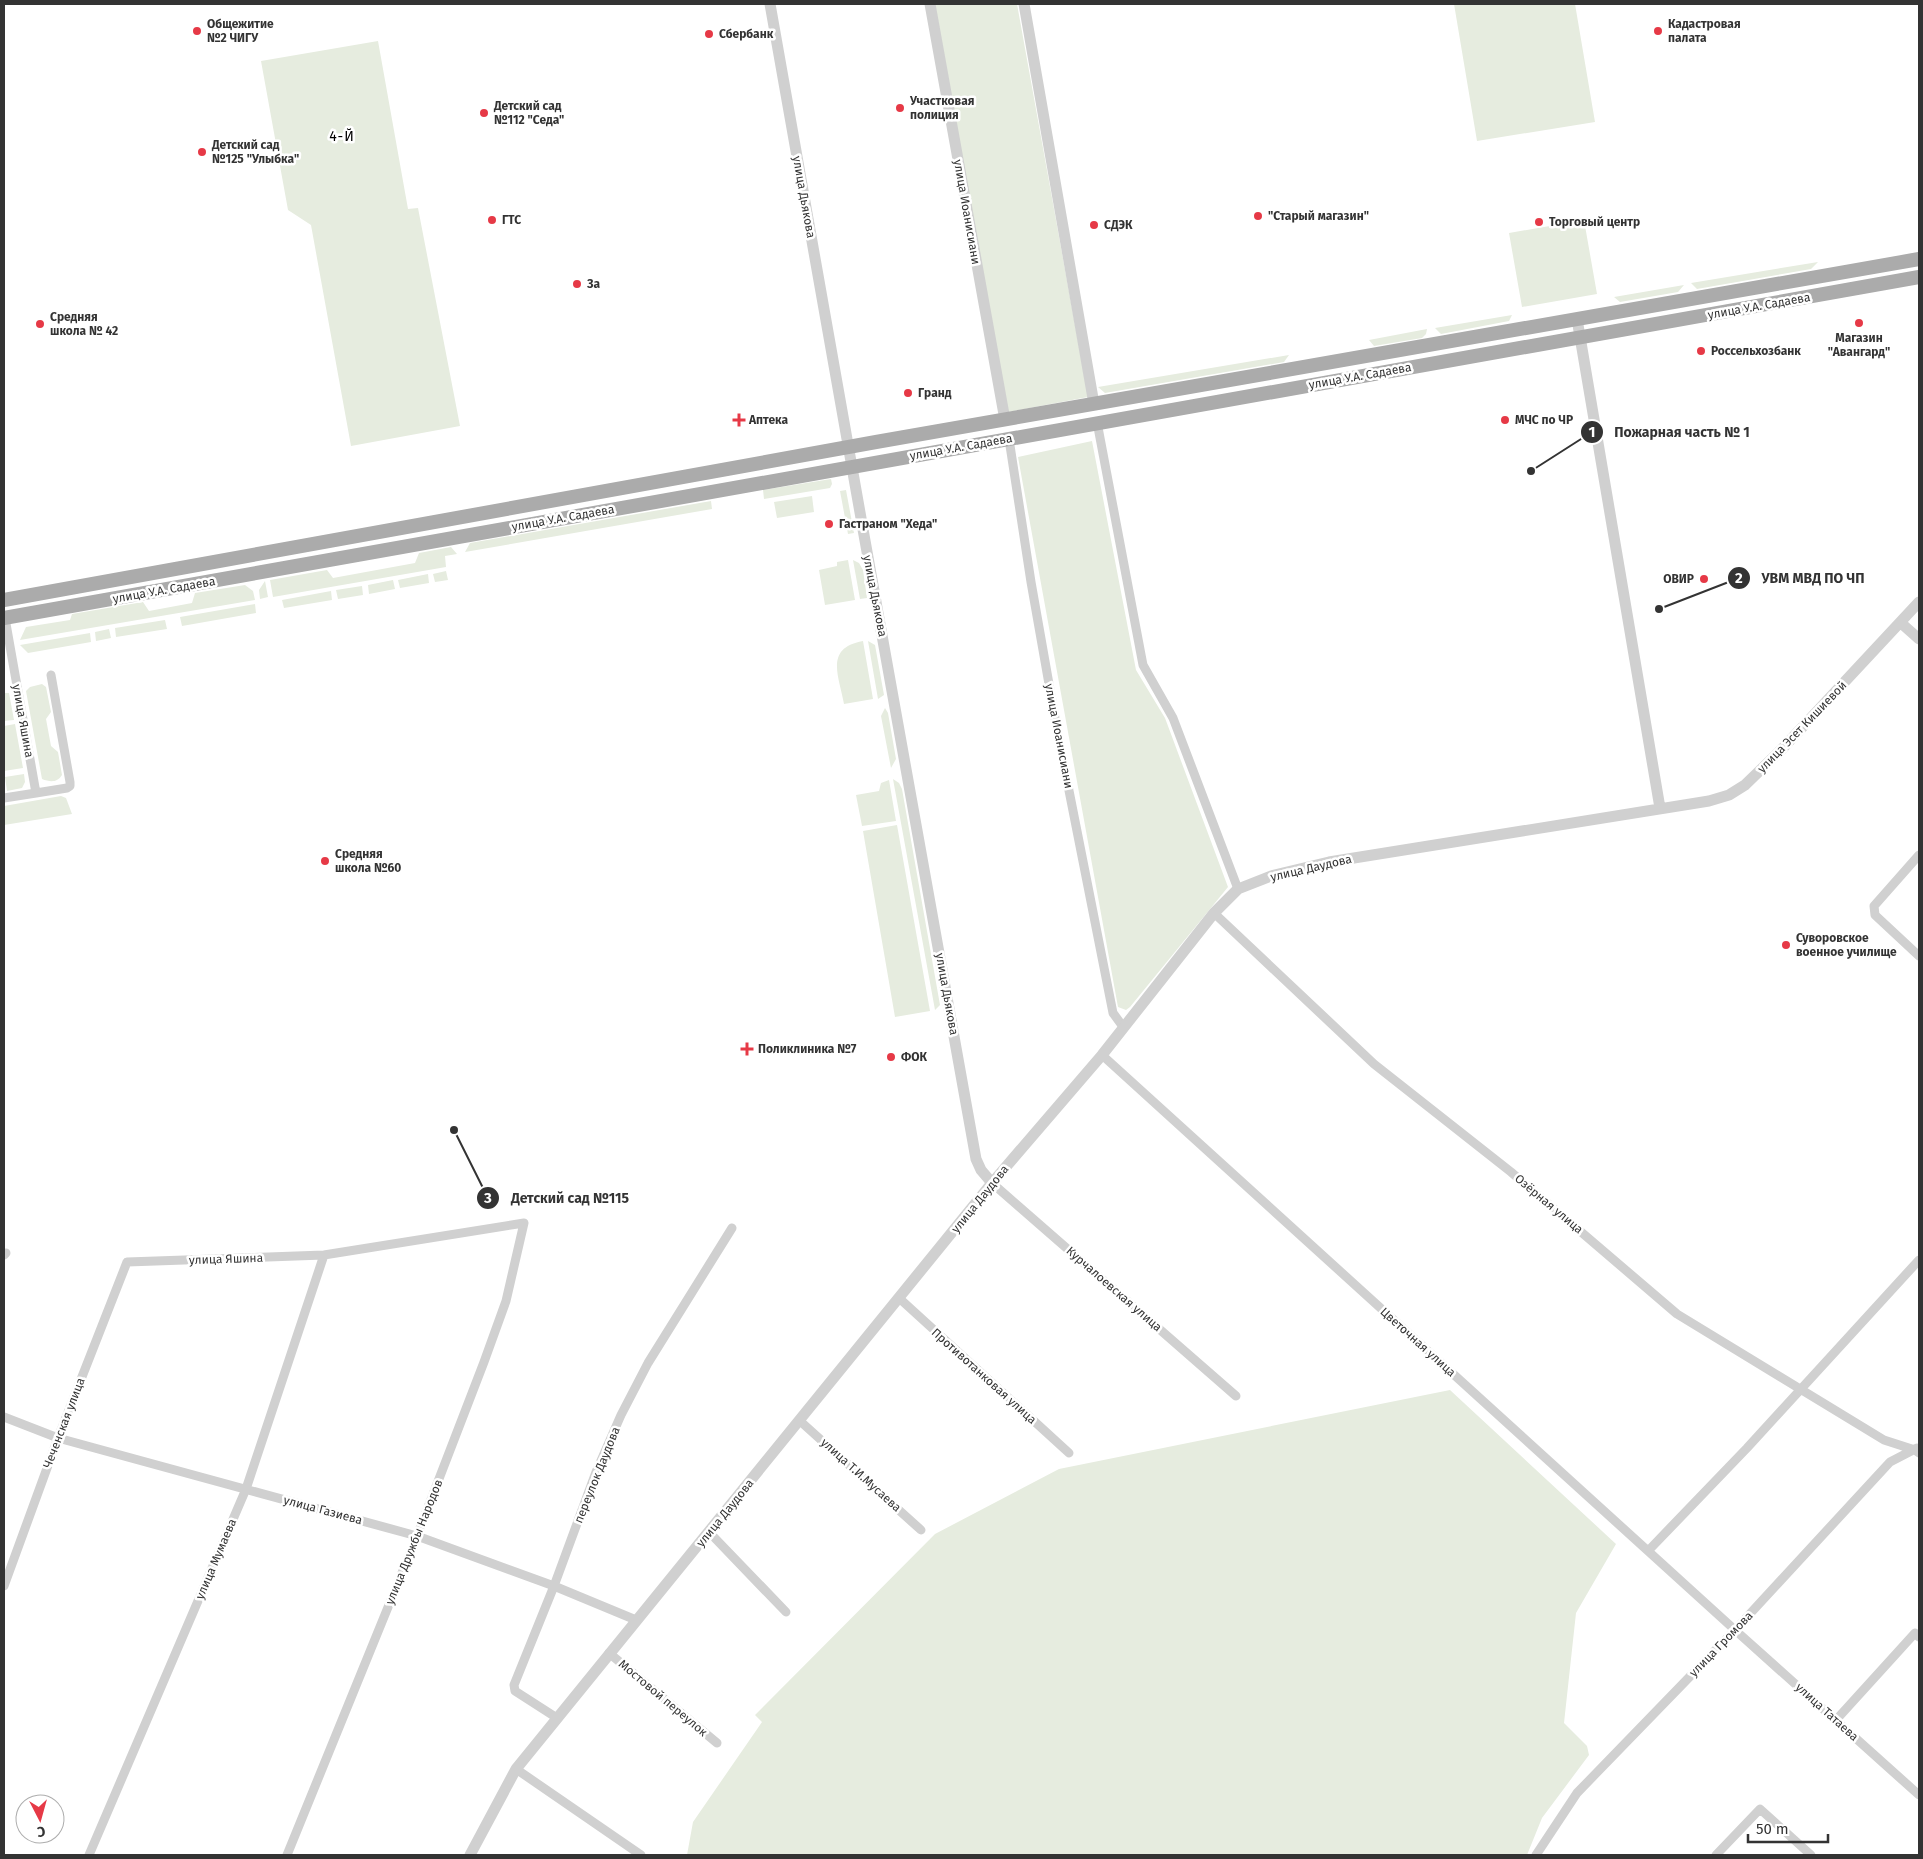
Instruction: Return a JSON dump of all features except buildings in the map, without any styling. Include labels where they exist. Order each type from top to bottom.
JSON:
[{"type":"main road","name":"улица У.А. Садаева","points":[[4,600],[849,447],[1919,259]]},
{"type":"main road","name":"улица У.А. Садаева","points":[[4,618],[1919,277]]},
{"type":"street","name":"улица Дьякова","points":[[770,4],[976,1158],[981,1170],[992,1183]]},
{"type":"street","name":"улица Иоанисиани","points":[[930,4],[1005,420]]},
{"type":"street","points":[[1024,4],[1094,404]]},
{"type":"street","points":[[1577,319],[1660,808]]},
{"type":"street","points":[[1097,422],[1142,665],[1173,718],[1238,889]]},
{"type":"street","name":"улица Иоанисиани","points":[[1009,439],[1031,582],[1058,735],[1113,1013],[1124,1028]]},
{"type":"street","name":"улица Эсет Кишиевой","points":[[1660,808],[1709,801],[1729,795],[1745,785],[1782,749],[1919,602]]},
{"type":"street","name":"улица Яшина","points":[[4,618],[36,793]]},
{"type":"street","points":[[1901,623],[1919,639]]},
{"type":"street","points":[[4,798],[70,786],[51,676]]},
{"type":"street","name":"улица Даудова","points":[[470,1855],[516,1769],[992,1183],[1102,1055],[1214,913],[1238,889],[1271,876],[1329,862],[1660,808]]},
{"type":"street","points":[[1919,855],[1874,906],[1875,915],[1919,956]]},
{"type":"street","name":"Озёрная улица","points":[[1214,913],[1374,1064],[1511,1172],[1677,1314],[1884,1440],[1918,1450]]},
{"type":"street","name":"Цветочная улица","points":[[1102,1055],[1734,1630]]},
{"type":"street","name":"Курчалоевская улица","points":[[992,1183],[1236,1396]]},
{"type":"street","name":"улица Яшина","points":[[127,1262],[324,1255],[524,1223]]},
{"type":"street","name":"улица Дружбы Народов","points":[[287,1855],[417,1536],[484,1362],[506,1301],[524,1223]]},
{"type":"street","name":"переулок Даудова","points":[[557,1718],[516,1691],[513,1687],[620,1415],[648,1363],[732,1228]]},
{"type":"street","name":"улица Мумаева","points":[[89,1855],[246,1490],[324,1255]]},
{"type":"street","points":[[1648,1551],[1801,1390],[1919,1260]]},
{"type":"street","name":"Чеченская улица","points":[[4,1586],[58,1438],[127,1262]]},
{"type":"street","name":"Противотанковая улица","points":[[899,1298],[1068,1453]]},
{"type":"street","name":"улица Газиева","points":[[4,1417],[58,1438],[417,1536],[554,1586],[636,1620]]},
{"type":"street","name":"улица Т.И.Мусаева","points":[[800,1421],[921,1530]]},
{"type":"street","name":"улица Громова","points":[[1536,1855],[1577,1793],[1734,1630],[1890,1462],[1918,1450]]},
{"type":"street","points":[[709,1532],[786,1612]]},
{"type":"street","name":"улица Татаева","points":[[1734,1630],[1919,1795]]},
{"type":"street","points":[[1836,1720],[1915,1633],[1919,1637]]},
{"type":"street","name":"Мостовой переулок","points":[[609,1653],[717,1743]]},
{"type":"street","points":[[516,1769],[641,1855]]},
{"type":"street","points":[[1716,1855],[1760,1809],[1811,1855]]},
{"type":"shaded area","points":[[935,4],[1017,4],[1088,397],[1008,412]]},
{"type":"shaded area","points":[[1454,4],[1575,4],[1595,122],[1477,141]]},
{"type":"shaded area","points":[[378,41],[408,209],[418,208],[460,426],[351,446],[311,225],[288,210],[261,61]]},
{"type":"shaded area","points":[[1584,220],[1597,294],[1522,307],[1509,233]]},
{"type":"shaded area","points":[[1818,262],[1811,269],[1697,289],[1691,283]]},
{"type":"shaded area","points":[[1684,285],[1678,292],[1620,302],[1614,297]]},
{"type":"shaded area","points":[[1512,315],[1509,321],[1441,334],[1435,328]]},
{"type":"shaded area","points":[[1427,329],[1426,334],[1422,338],[1374,346],[1369,340]]},
{"type":"shaded area","points":[[1289,355],[1284,362],[1105,393],[1098,387]]},
{"type":"shaded area","points":[[1092,441],[1136,670],[1165,718],[1228,887],[1126,1010],[1118,1007],[1018,457]]},
{"type":"shaded area","points":[[831,479],[832,484],[830,488],[764,499],[763,490]]},
{"type":"shaded area","points":[[846,490],[854,533],[848,534],[840,491]]},
{"type":"shaded area","points":[[812,496],[814,512],[777,518],[774,502]]},
{"type":"shaded area","points":[[711,501],[712,509],[465,552],[470,543]]},
{"type":"shaded area","points":[[451,547],[457,554],[445,556],[446,567],[273,597],[270,580],[327,570],[333,578],[415,563],[419,553]]},
{"type":"shaded area","points":[[848,560],[855,600],[825,605],[819,570],[837,566],[837,562]]},
{"type":"shaded area","points":[[853,560],[859,563],[863,570],[867,598],[860,599]]},
{"type":"shaded area","points":[[446,571],[448,580],[435,582],[433,574]]},
{"type":"shaded area","points":[[428,574],[429,583],[400,588],[398,580]]},
{"type":"shaded area","points":[[393,580],[395,589],[369,594],[368,585]]},
{"type":"shaded area","points":[[265,581],[268,597],[260,599],[259,590]]},
{"type":"shaded area","points":[[245,585],[253,591],[255,600],[20,640],[26,627],[70,620],[72,614],[143,602],[149,611],[192,603],[195,593]]},
{"type":"shaded area","points":[[362,586],[363,595],[338,599],[336,590]]},
{"type":"shaded area","points":[[331,591],[332,600],[284,608],[282,600]]},
{"type":"shaded area","points":[[255,604],[256,613],[182,626],[180,617]]},
{"type":"shaded area","points":[[165,620],[167,629],[116,637],[115,628]]},
{"type":"shaded area","points":[[109,629],[111,638],[96,641],[95,632]]},
{"type":"shaded area","points":[[90,633],[91,642],[28,653],[20,645]]},
{"type":"shaded area","points":[[863,641],[873,699],[844,704],[837,665],[839,657],[843,650]]},
{"type":"shaded area","points":[[868,641],[875,645],[884,695],[878,699]]},
{"type":"shaded area","points":[[42,684],[46,687],[51,712],[46,719],[51,746],[58,752],[62,775],[53,781],[42,779],[26,691],[30,687]]},
{"type":"shaded area","points":[[4,693],[9,693],[14,720],[4,721]]},
{"type":"shaded area","points":[[885,708],[888,713],[896,759],[891,768],[881,716]]},
{"type":"shaded area","points":[[15,724],[23,768],[4,771],[4,726]]},
{"type":"shaded area","points":[[24,774],[25,782],[22,788],[7,791],[5,777]]},
{"type":"shaded area","points":[[893,779],[899,783],[902,789],[940,1005],[935,1010]]},
{"type":"shaded area","points":[[889,780],[896,821],[862,826],[856,795],[879,791],[881,783]]},
{"type":"shaded area","points":[[61,796],[66,798],[72,814],[4,825],[4,806]]},
{"type":"shaded area","points":[[897,825],[930,1011],[895,1017],[863,831]]},
{"type":"shaded area","points":[[1450,1390],[1616,1544],[1576,1613],[1564,1723],[1587,1746],[1589,1755],[1542,1818],[1527,1855],[687,1855],[693,1822],[762,1722],[755,1715],[935,1534],[1059,1469]]},
{"type":"place","name":"Общежитие №2 ЧИГУ","points":[[197,31]]},
{"type":"place","name":"Кадастровая палата","points":[[1658,31]]},
{"type":"place","name":"Сбербанк","points":[[709,34]]},
{"type":"place","name":"Участковая полиция","points":[[900,108]]},
{"type":"place","name":"Детский сад №112 \"Седа\"","points":[[484,113]]},
{"type":"place","name":"Детский сад №125 \"Улыбка\"","points":[[202,152]]},
{"type":"place","name":"\"Старый магазин\"","points":[[1258,216]]},
{"type":"place","name":"ГТС","points":[[492,220]]},
{"type":"place","name":"Торговый центр","points":[[1539,222]]},
{"type":"place","name":"СДЭК","points":[[1094,225]]},
{"type":"place","name":"За","points":[[577,284]]},
{"type":"place","name":"Магазин \"Авангард\"","points":[[1859,323]]},
{"type":"place","name":"Средняя школа № 42","points":[[40,324]]},
{"type":"place","name":"Россельхозбанк","points":[[1701,351]]},
{"type":"place","name":"Гранд","points":[[908,393]]},
{"type":"place","name":"Аптека","points":[[739,420]]},
{"type":"place","name":"МЧС по ЧР","points":[[1505,420]]},
{"type":"place","name":"Пожарная часть № 1","points":[[1531,471]]},
{"type":"place","name":"Гастраном \"Хеда\"","points":[[829,524]]},
{"type":"place","name":"ОВИР","points":[[1704,579]]},
{"type":"place","name":"УВМ МВД ПО ЧП","points":[[1659,609]]},
{"type":"place","name":"Средняя школа №60","points":[[325,861]]},
{"type":"place","name":"Суворовское военное училище","points":[[1786,945]]},
{"type":"place","name":"Поликлиника №7","points":[[747,1049]]},
{"type":"place","name":"ФОК","points":[[891,1057]]},
{"type":"place","name":"Детский сад №115","points":[[454,1130]]},
{"type":"district","name":"4-Й","points":[[342,136]]}]
